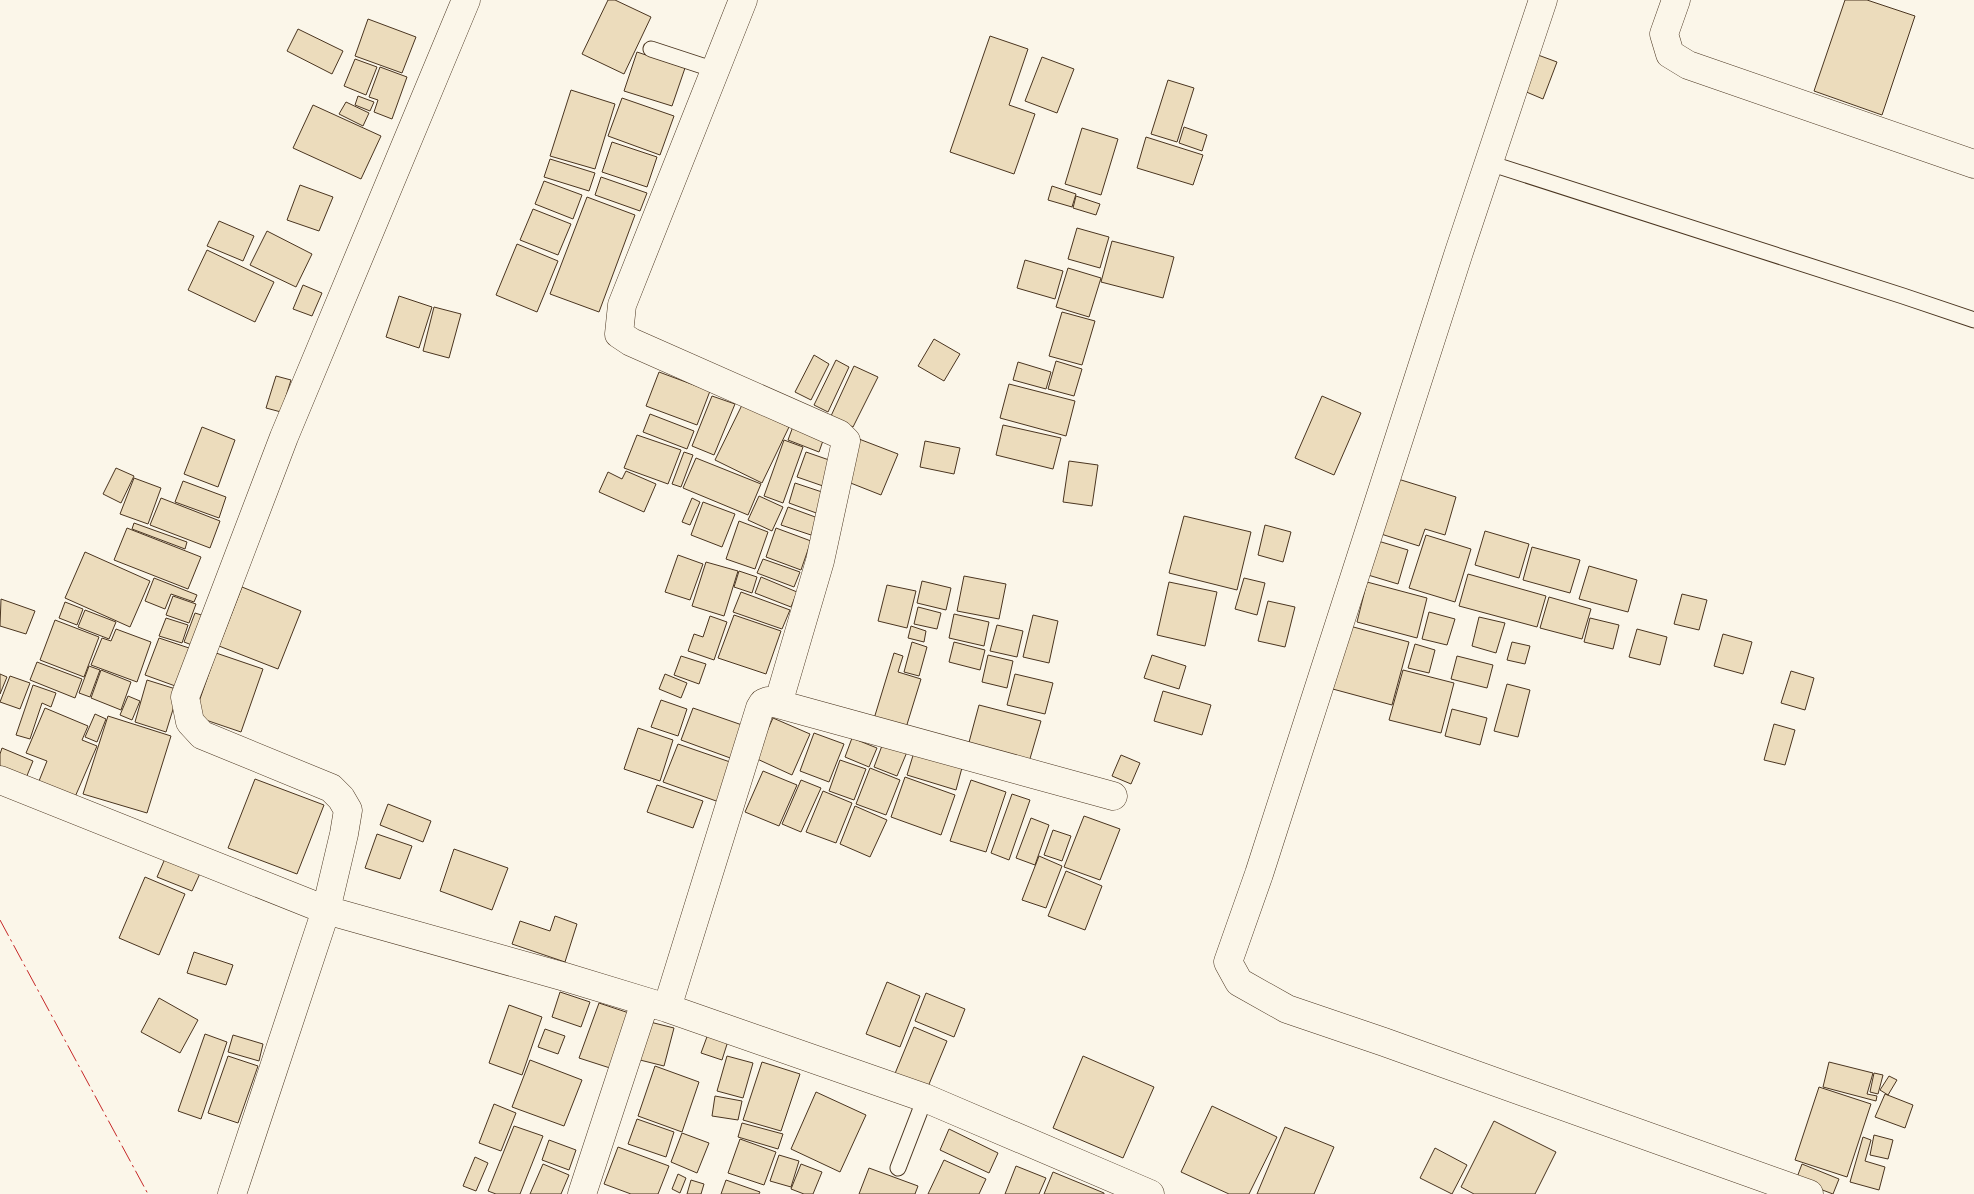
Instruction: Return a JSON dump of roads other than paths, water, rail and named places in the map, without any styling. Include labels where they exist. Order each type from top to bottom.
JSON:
[{"type":"street","points":[[232,1194],[326,910],[348,810],[341,798],[331,788],[202,735],[190,722],[185,697],[284,437],[466,0]]},
{"type":"street","points":[[743,0],[622,306],[619,334],[631,342],[839,434],[846,440],[820,561],[778,704]]},
{"type":"street","points":[[1543,0],[1259,874],[1228,962],[1239,982],[1287,1009],[1809,1194]]},
{"type":"street","points":[[1676,0],[1664,34],[1670,54],[1688,64],[1974,164]]},
{"type":"street","points":[[582,1194],[656,1005],[763,703],[768,701],[1113,796]]},
{"type":"street","points":[[0,780],[326,910],[565,976],[656,1005],[925,1098],[1117,1188],[1150,1194]]},
{"type":"lane","points":[[651,49],[715,70]]},
{"type":"lane","points":[[1489,163],[1974,320]]},
{"type":"lane","points":[[898,1168],[925,1098]]}]
